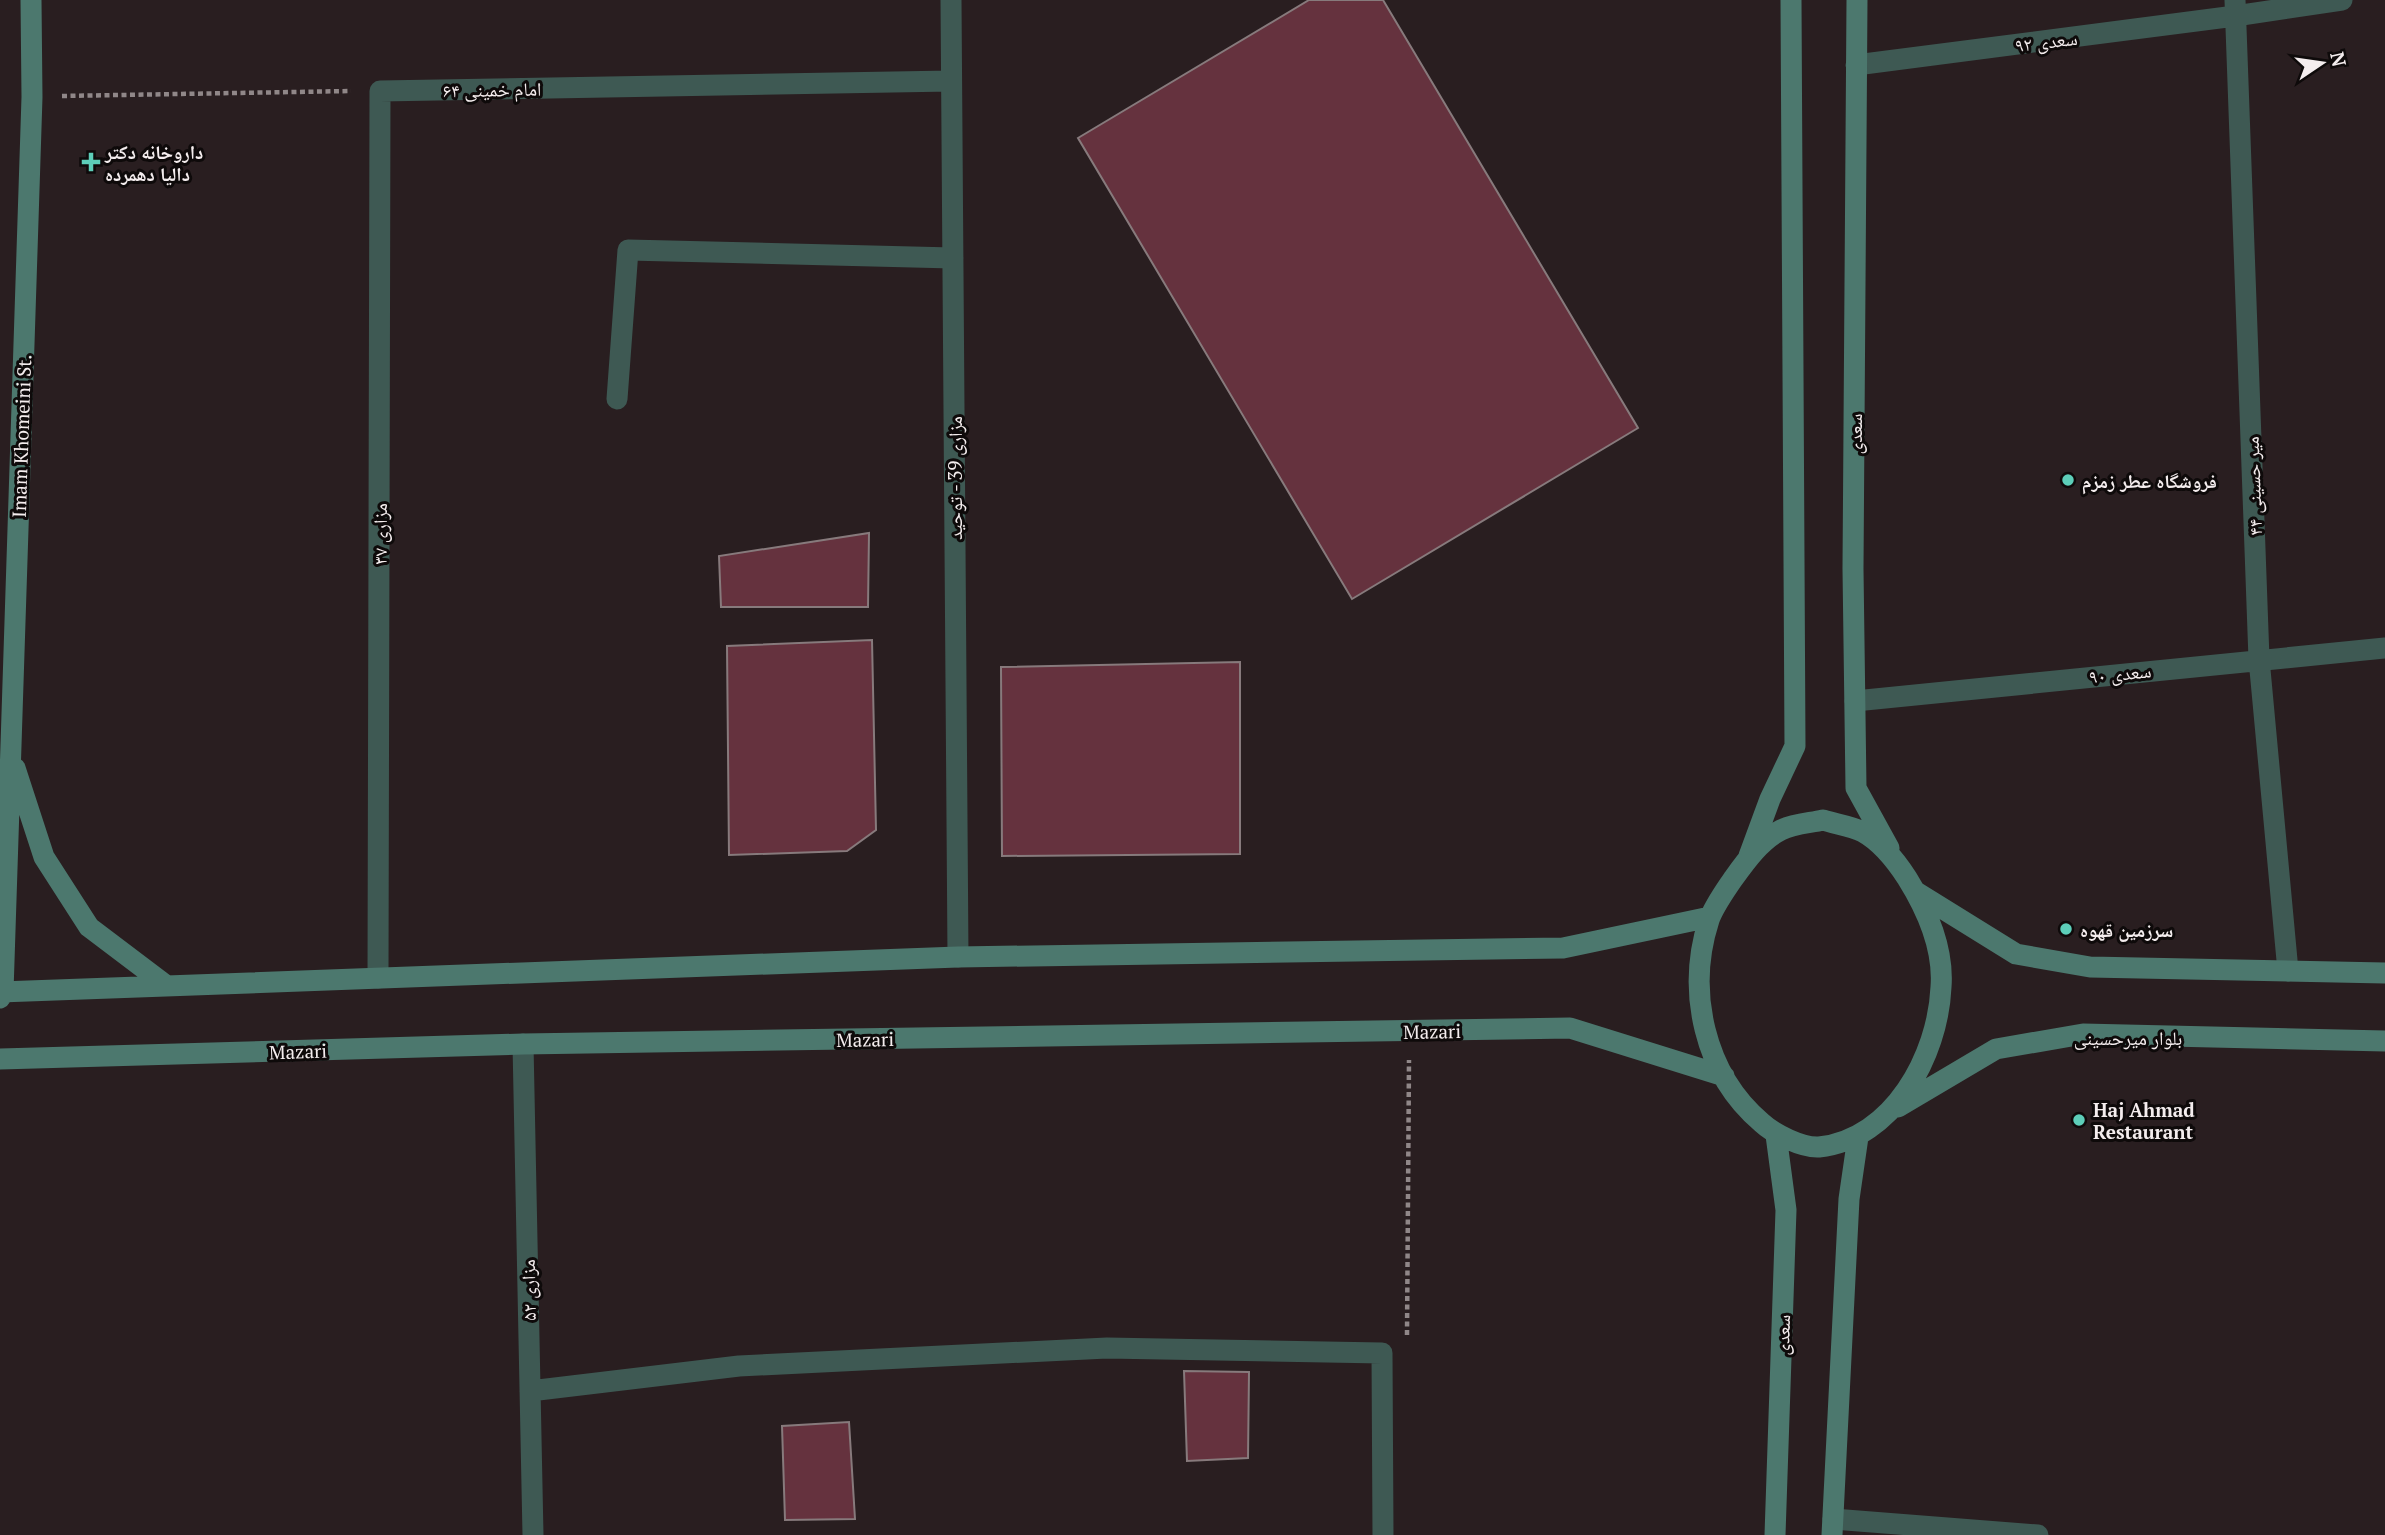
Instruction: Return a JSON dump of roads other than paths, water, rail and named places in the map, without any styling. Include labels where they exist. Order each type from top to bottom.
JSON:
[{"type":"main road","name":"Imam Khomeini St.","points":[[1,994],[32,97],[31,0]]},
{"type":"main road","points":[[1749,856],[1782,830],[1823,820],[1863,832],[1895,859],[1931,922],[1942,986],[1929,1050],[1890,1111],[1858,1137],[1817,1147],[1776,1135],[1745,1109],[1708,1045],[1698,981],[1710,917],[1749,856],[1770,799],[1795,746],[1791,0]]},
{"type":"main road","name":"سعدی","points":[[1857,0],[1853,555],[1856,788],[1895,859]]},
{"type":"main road","points":[[10,752],[44,857],[89,927],[167,986]]},
{"type":"main road","points":[[1915,891],[2016,954],[2090,967],[2385,974]]},
{"type":"main road","points":[[1,994],[958,957],[1563,948],[1710,917]]},
{"type":"main road","name":"Mazari","points":[[0,1059],[523,1044],[1570,1028],[1724,1076]]},
{"type":"main road","name":"بلوار میرحسینی","points":[[1890,1111],[1996,1049],[2083,1034],[2385,1041]]},
{"type":"main road","name":"سعدی","points":[[1775,1535],[1786,1210],[1776,1135]]},
{"type":"main road","points":[[1832,1527],[1849,1199],[1858,1137]]},
{"type":"street","name":"مزاری 39 - توحید","points":[[950,0],[958,957]]},
{"type":"street","name":"سعدی ۹۲","points":[[1856,65],[2235,8],[2342,0]]},
{"type":"street","name":"میر حسینی ۴۴","points":[[2235,8],[2259,659],[2288,971]]},
{"type":"street","name":"امام خمینی ۶۴","points":[[380,91],[951,81]]},
{"type":"street","name":"مزاری ۳۷","points":[[378,978],[380,91]]},
{"type":"street","points":[[617,398],[628,250],[953,258]]},
{"type":"street","name":"سعدی ۹۰","points":[[1855,701],[2385,648]]},
{"type":"street","name":"مزاری ۵۲","points":[[523,1044],[533,1535]]},
{"type":"street","points":[[530,1391],[739,1366],[1107,1348],[1382,1353],[1383,1535]]},
{"type":"street","points":[[1832,1527],[2038,1535]]},
{"type":"place","name":"داروخانه دکتر دالیا دهمرده","points":[[91,162]]},
{"type":"place","name":"فروشگاه عطر زمزم","points":[[2068,480]]},
{"type":"place","name":"سرزمین قهوه","points":[[2066,929]]},
{"type":"place","name":"Haj Ahmad Restaurant","points":[[2079,1120]]}]
